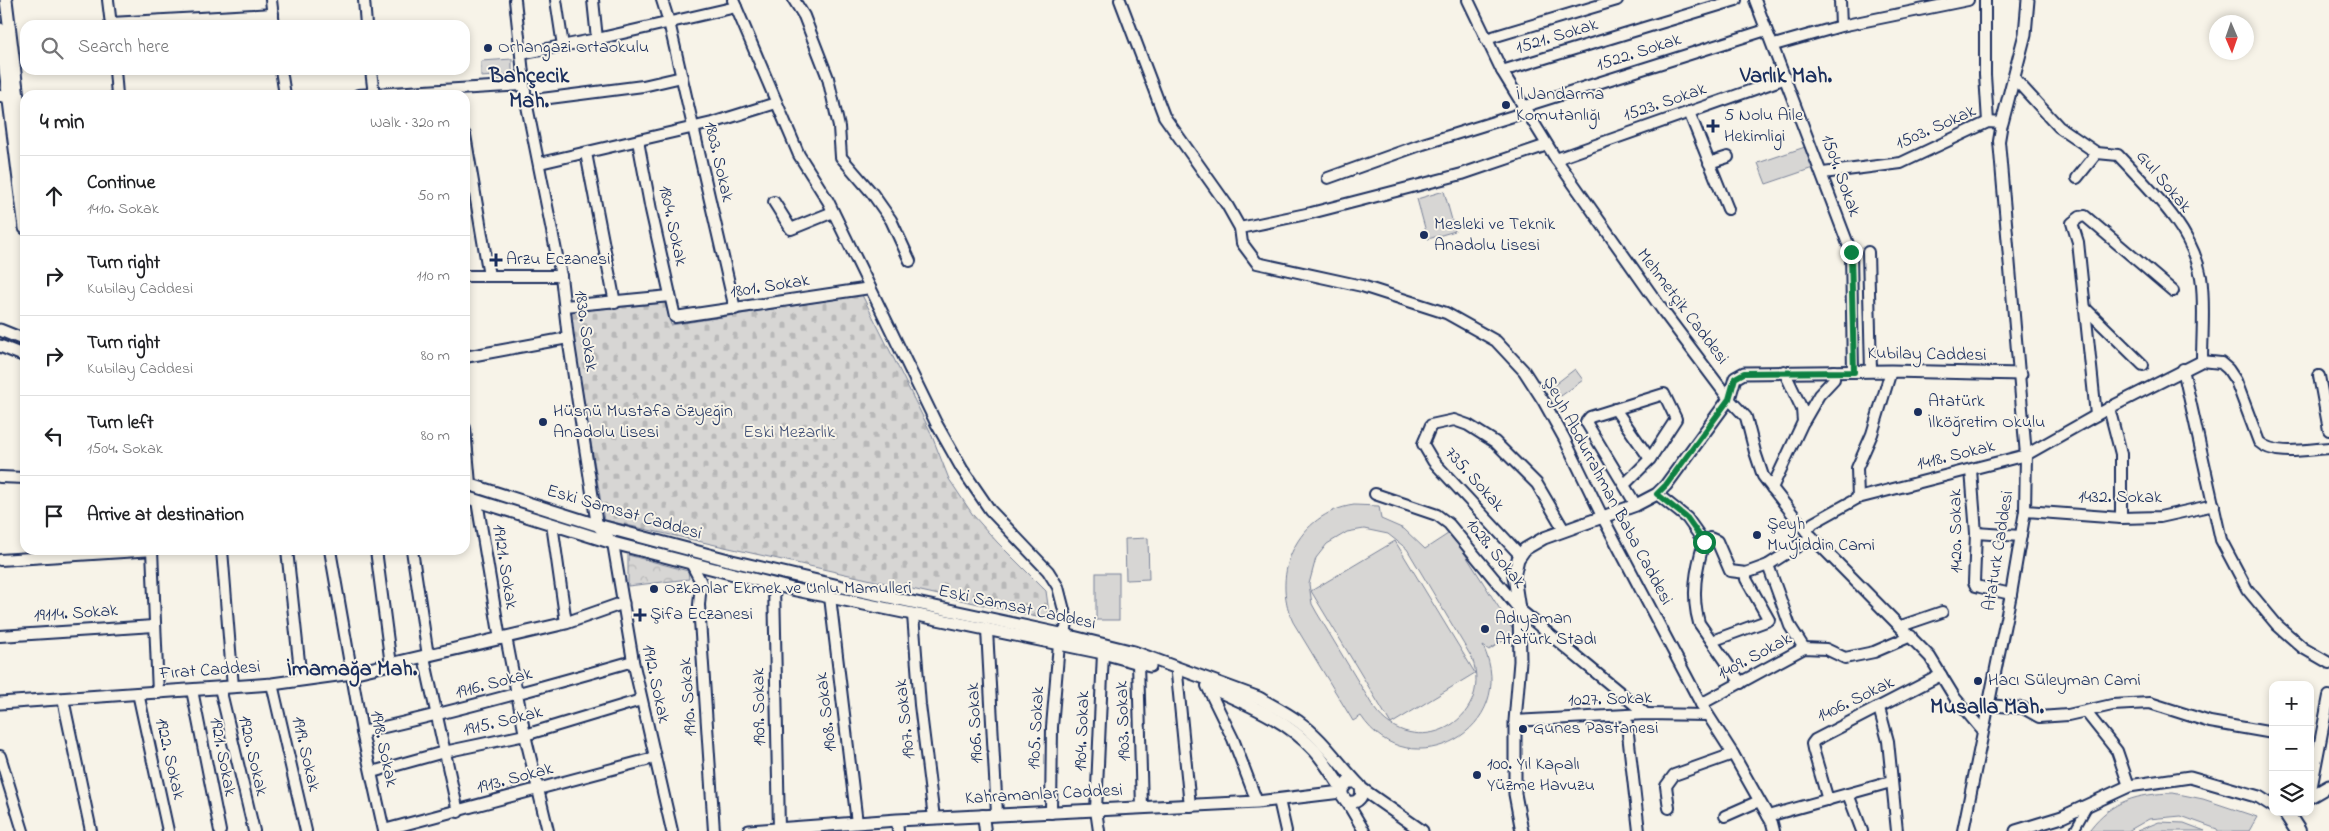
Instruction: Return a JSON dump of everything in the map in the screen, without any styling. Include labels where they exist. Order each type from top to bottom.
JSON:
[{"type":"main road","points":[[2289,816],[2298,831]]},
{"type":"street","points":[[6,0],[20,95]]},
{"type":"street","points":[[108,0],[110,20]]},
{"type":"street","points":[[271,0],[274,20]]},
{"type":"street","points":[[364,0],[366,20]]},
{"type":"street","name":"1830. Sokak","points":[[515,0],[523,85],[561,276],[568,338],[597,525]]},
{"type":"street","points":[[556,0],[563,46]]},
{"type":"street","points":[[593,0],[597,39]]},
{"type":"street","name":"1803. Sokak","points":[[662,0],[682,77],[735,309]]},
{"type":"street","points":[[794,0],[804,16],[828,78],[839,127],[841,157],[892,220],[910,261]]},
{"type":"street","name":"Şeyh Abdurrahman Baba Caddesi","points":[[1120,0],[1164,116],[1227,205],[1240,228],[1242,243],[1258,263],[1362,286],[1446,313],[1496,341],[1524,371],[1544,402],[1701,704],[1733,754],[1768,816],[1774,831]]},
{"type":"street","name":"Mehmetçik Caddesi","points":[[1468,0],[1502,71],[1546,145],[1663,311],[1729,399],[1746,417],[1763,476],[1809,534],[1902,626],[1930,658],[1960,706],[1982,730]]},
{"type":"street","points":[[1486,39],[1617,0]]},
{"type":"street","name":"1521. Sokak","points":[[1502,71],[1736,0]]},
{"type":"street","name":"1504. Sokak","points":[[1755,0],[1823,173],[1851,252],[1854,372]]},
{"type":"street","points":[[1840,0],[1841,26]]},
{"type":"street","points":[[1774,45],[1841,26],[1968,0]]},
{"type":"street","points":[[1985,0],[1985,75],[1988,122]]},
{"type":"street","points":[[2002,123],[2025,34],[2028,0]]},
{"type":"street","points":[[521,54],[597,39],[735,4]]},
{"type":"street","name":"1905. Sokak","points":[[735,4],[799,155],[833,212],[936,422],[962,469],[990,510],[1048,571],[1058,587],[1067,622],[1062,639],[1052,728],[1051,813]]},
{"type":"street","points":[[176,20],[273,14]]},
{"type":"street","points":[[0,29],[3,96],[20,198]]},
{"type":"street","name":"1522. Sokak","points":[[1328,178],[1524,109],[1766,30]]},
{"type":"street","points":[[115,75],[117,90]]},
{"type":"street","points":[[282,75],[283,90]]},
{"type":"street","points":[[372,75],[374,90]]},
{"type":"street","points":[[526,101],[643,86],[682,77]]},
{"type":"street","name":"1523. Sokak","points":[[1556,159],[1786,78]]},
{"type":"street","name":"Gul Sokak","points":[[2014,78],[2059,127],[2097,153],[2118,154],[2163,204],[2187,238],[2196,258],[2201,278],[2202,361]]},
{"type":"street","points":[[470,91],[523,85]]},
{"type":"street","points":[[3,96],[20,102]]},
{"type":"street","points":[[540,163],[712,123],[776,103]]},
{"type":"street","points":[[1688,112],[1728,209]]},
{"type":"street","name":"1503. Sokak","points":[[1823,173],[1901,163],[1988,122],[2002,123]]},
{"type":"street","name":"Ataturk Caddesi","points":[[1963,831],[2011,594],[2025,511],[2026,455],[2021,374],[2000,151],[1999,136],[2002,123]]},
{"type":"street","name":"1804. Sokak","points":[[638,141],[674,317]]},
{"type":"street","points":[[1240,228],[1311,213],[1462,174],[1546,145]]},
{"type":"street","points":[[586,153],[615,303]]},
{"type":"street","points":[[2077,178],[2097,153]]},
{"type":"street","points":[[1709,164],[1728,157]]},
{"type":"street","points":[[470,192],[489,276]]},
{"type":"street","points":[[774,202],[791,229],[833,212]]},
{"type":"street","points":[[2096,415],[2078,242],[2071,227],[2075,219],[2085,216],[2172,291]]},
{"type":"street","points":[[1868,252],[1871,372]]},
{"type":"street","points":[[470,276],[561,276]]},
{"type":"street","name":"1801. Sokak","points":[[674,317],[870,288]]},
{"type":"street","points":[[565,306],[615,303],[670,296]]},
{"type":"street","points":[[2085,308],[2143,365]]},
{"type":"street","points":[[0,330],[20,338]]},
{"type":"street","points":[[470,356],[568,338]]},
{"type":"street","points":[[0,346],[20,354]]},
{"type":"street","name":"1418. Sokak","points":[[1746,573],[1768,565],[1809,534],[1813,523],[1858,498],[2026,455],[2109,408],[2202,361],[2220,363],[2228,369],[2236,381],[2259,442],[2265,448],[2281,450],[2329,448]]},
{"type":"street","points":[[2183,369],[2221,540],[2247,589],[2276,625],[2303,648],[2329,663]]},
{"type":"street","points":[[1858,498],[1857,468],[1872,434],[1891,371]]},
{"type":"street","name":"Kubilay Caddesi","points":[[1520,555],[1536,542],[1564,530],[1636,505],[1657,494],[1666,485],[1729,399],[1735,378],[1744,373],[1891,371],[2021,374]]},
{"type":"street","points":[[1784,372],[1802,409],[1803,422]]},
{"type":"street","points":[[1772,488],[1803,422],[1819,395],[1834,380],[1834,372]]},
{"type":"street","points":[[2319,376],[2329,430]]},
{"type":"street","points":[[1624,485],[1650,459],[1676,419],[1664,394],[1590,416],[1586,422],[1636,505]]},
{"type":"street","points":[[2109,408],[2121,454],[2120,518]]},
{"type":"street","points":[[1616,409],[1650,459]]},
{"type":"street","name":"735. Sokak","points":[[1520,555],[1433,461],[1423,444],[1430,425],[1454,420],[1468,424],[1495,442],[1537,484],[1564,530]]},
{"type":"street","name":"1420. Sokak","points":[[1971,470],[1976,533],[1973,578],[1976,586],[2011,594]]},
{"type":"street","points":[[0,477],[20,478]]},
{"type":"street","name":"Eski Samsat Caddesi","points":[[470,485],[597,525],[732,561],[1062,639],[1134,652],[1260,698],[1300,723],[1358,786],[1422,831]]},
{"type":"street","name":"1028. Sokak","points":[[1375,494],[1437,515],[1450,524],[1519,609],[1646,714]]},
{"type":"street","points":[[1657,494],[1687,518],[1704,542]]},
{"type":"street","name":"Eski Samsat Caddesi","points":[[470,499],[613,543],[774,584],[986,630],[1062,639],[1177,674],[1256,708],[1294,731],[1314,750],[1343,794]]},
{"type":"street","name":"19121. Sokak","points":[[477,501],[503,638],[548,831]]},
{"type":"street","name":"1432. Sokak","points":[[2025,511],[2120,518],[2160,517],[2214,504]]},
{"type":"street","points":[[552,524],[566,623]]},
{"type":"street","points":[[597,525],[613,543]]},
{"type":"street","points":[[1976,533],[2021,536]]},
{"type":"street","points":[[1712,641],[1769,620],[1746,579],[1746,573],[1730,571],[1717,541],[1710,538],[1704,542],[1695,571],[1696,612],[1699,623],[1741,683]]},
{"type":"street","name":"1912. Sokak","points":[[613,543],[633,661],[672,831]]},
{"type":"street","points":[[0,560],[76,555]]},
{"type":"street","points":[[152,555],[158,693]]},
{"type":"street","points":[[222,555],[233,687]]},
{"type":"street","points":[[288,555],[301,680]]},
{"type":"street","name":"1918. Sokak","points":[[331,555],[362,732],[384,830]]},
{"type":"street","points":[[377,555],[391,665]]},
{"type":"street","points":[[413,555],[436,716],[458,812]]},
{"type":"street","points":[[1520,555],[1514,572],[1519,609],[1520,661],[1515,721],[1515,794],[1522,831]]},
{"type":"street","name":"1910. Sokak","points":[[691,563],[701,582],[699,605],[714,831]]},
{"type":"street","points":[[1768,565],[1790,626],[1804,648]]},
{"type":"street","name":"1909. Sokak","points":[[774,584],[779,828]]},
{"type":"street","name":"1908. Sokak","points":[[830,597],[851,826]]},
{"type":"street","name":"Fırat Caddesi","points":[[0,703],[272,684],[352,673],[566,623],[623,603]]},
{"type":"street","points":[[1902,626],[1942,612]]},
{"type":"street","name":"1907. Sokak","points":[[913,615],[920,705],[934,818]]},
{"type":"street","name":"19114. Sokak","points":[[0,636],[154,626]]},
{"type":"street","name":"1906. Sokak","points":[[986,630],[997,814]]},
{"type":"street","name":"1409. Sokak","points":[[1701,704],[1804,648],[1826,649],[1845,658],[1874,652],[1911,636]]},
{"type":"street","name":"1904. Sokak","points":[[1099,831],[1096,810],[1103,653]]},
{"type":"street","name":"1916. Sokak","points":[[362,732],[436,716],[517,695],[633,661]]},
{"type":"street","name":"1903. Sokak","points":[[1138,662],[1142,808]]},
{"type":"street","points":[[1177,674],[1190,806]]},
{"type":"street","name":"1406. Sokak","points":[[1828,800],[1812,744],[1821,735],[1879,708],[1941,674]]},
{"type":"street","name":"1919. Sokak","points":[[272,684],[306,831]]},
{"type":"street","points":[[1207,686],[1233,739],[1256,802]]},
{"type":"street","name":"1920. Sokak","points":[[220,688],[254,831]]},
{"type":"street","name":"1921. Sokak","points":[[192,690],[220,831]]},
{"type":"street","name":"1922. Sokak","points":[[138,694],[168,831]]},
{"type":"street","points":[[2312,771],[2315,740],[2329,696]]},
{"type":"street","points":[[63,699],[91,831]]},
{"type":"street","name":"1915. Sokak","points":[[372,772],[444,752],[525,735],[641,700]]},
{"type":"street","points":[[1988,705],[2023,708],[2039,717],[2086,712],[2112,705],[2150,703],[2210,722],[2269,732]]},
{"type":"street","points":[[1879,708],[1888,741],[1897,831]]},
{"type":"street","points":[[2086,712],[2118,751],[2129,786]]},
{"type":"street","name":"1027. Sokak","points":[[1515,721],[1646,714],[1708,715]]},
{"type":"street","points":[[1626,716],[1638,831]]},
{"type":"street","points":[[1669,808],[1666,786],[1674,775],[1733,754]]},
{"type":"street","points":[[0,756],[23,831]]},
{"type":"street","name":"1913. Sokak","points":[[384,830],[458,812],[654,758]]},
{"type":"street","points":[[2016,831],[2038,825],[2088,806],[2129,786],[2190,777],[2259,798],[2269,804]]},
{"type":"street","points":[[1348,782],[1358,786],[1360,799],[1354,802],[1343,794],[1348,782]]},
{"type":"street","points":[[1768,816],[1892,782]]},
{"type":"street","points":[[2314,794],[2329,786]]},
{"type":"street","points":[[1343,794],[1364,831]]},
{"type":"street","name":"Kahramanlar Caddesi","points":[[749,831],[779,828],[799,829],[898,825],[934,818],[1190,806],[1343,794]]},
{"type":"street","points":[[1848,794],[1862,831]]},
{"type":"street","points":[[1279,800],[1286,831]]},
{"type":"street","points":[[1725,816],[1759,801]]},
{"type":"street","points":[[2074,831],[2088,806]]},
{"type":"street","points":[[983,815],[985,831]]},
{"type":"green space","points":[[512,59],[512,75],[481,77],[481,61]]},
{"type":"green space","points":[[1805,147],[1813,168],[1766,184],[1758,163]]},
{"type":"green space","points":[[1444,191],[1455,231],[1428,239],[1417,199]]},
{"type":"green space","name":"Eski Mezarlık","points":[[862,295],[930,431],[949,479],[973,515],[1046,591],[1050,620],[604,520],[569,312],[665,303],[671,325]]},
{"type":"green space","points":[[1575,369],[1583,380],[1561,396],[1553,386]]},
{"type":"green space","name":"Adıyaman Atatürk Stadı","points":[[1354,505],[1379,506],[1381,519],[1404,529],[1425,549],[1451,532],[1515,633],[1489,650],[1483,646],[1491,676],[1487,702],[1474,724],[1455,740],[1431,748],[1406,748],[1382,738],[1361,716],[1353,721],[1293,622],[1287,603],[1285,584],[1287,566],[1294,548],[1304,533],[1318,520],[1334,510]],"holes":[[[1364,529],[1388,534],[1407,549],[1472,658],[1476,681],[1472,701],[1461,716],[1446,728],[1428,733],[1409,732],[1390,724],[1374,708],[1312,604],[1309,584],[1316,558],[1327,544],[1347,532]]]},
{"type":"green space","points":[[1148,538],[1149,579],[1126,580],[1125,539]]},
{"type":"green space","points":[[1395,541],[1475,673],[1391,724],[1311,591]]},
{"type":"green space","points":[[628,555],[688,571],[689,579],[628,586]]},
{"type":"green space","points":[[1096,573],[1119,573],[1119,620],[1096,620]]},
{"type":"green space","points":[[2173,793],[2203,799],[2257,817],[2249,831],[2218,831],[2181,816],[2149,819],[2128,831],[2093,831],[2090,829],[2107,811],[2127,800],[2148,795]]},
{"type":"green space","points":[[2159,822],[2184,823],[2205,831],[2137,831]]},
{"type":"place","name":"Orhangazi Ortaokulu","points":[[488,48]]},
{"type":"place","name":"İl Jandarma Komutanlığı","points":[[1506,105]]},
{"type":"place","name":"5 Nolu Aile Hekimligi","points":[[1713,126]]},
{"type":"place","name":"Mesleki ve Teknik Anadolu Lisesi","points":[[1424,235]]},
{"type":"place","name":"Arzu Eczanesi","points":[[496,260]]},
{"type":"place","name":"Atatürk İlköğretim Okulu","points":[[1918,412]]},
{"type":"place","name":"Hüsnü Mustafa Özyeğin Anadolu Lisesi","points":[[543,422]]},
{"type":"place","name":"Şeyh Muyiddin Cami","points":[[1757,535]]},
{"type":"place","name":"Ozkanlar Ekmek ve Unlu Mamulleri","points":[[654,589]]},
{"type":"place","name":"Şifa Eczanesi","points":[[640,615]]},
{"type":"place","name":"Adıyaman Atatürk Stadı","points":[[1485,629]]},
{"type":"place","name":"Hacı Süleyman Cami","points":[[1978,681]]},
{"type":"place","name":"Gunes Pastanesi","points":[[1523,729]]},
{"type":"place","name":"100. Yıl Kapalı Yüzme Havuzu","points":[[1477,775]]},
{"type":"district","name":"Varlık Mah.","points":[[1786,77]]},
{"type":"district","name":"Bahçecik Mah.","points":[[529,90]]},
{"type":"district","name":"İmamağa Mah.","points":[[352,670]]},
{"type":"district","name":"Musalla Mah.","points":[[1987,708]]},
{"type":"route","points":[[1704,542],[1687,518],[1657,494],[1666,485],[1729,399],[1735,378],[1744,373],[1854,372],[1851,252]]}]
